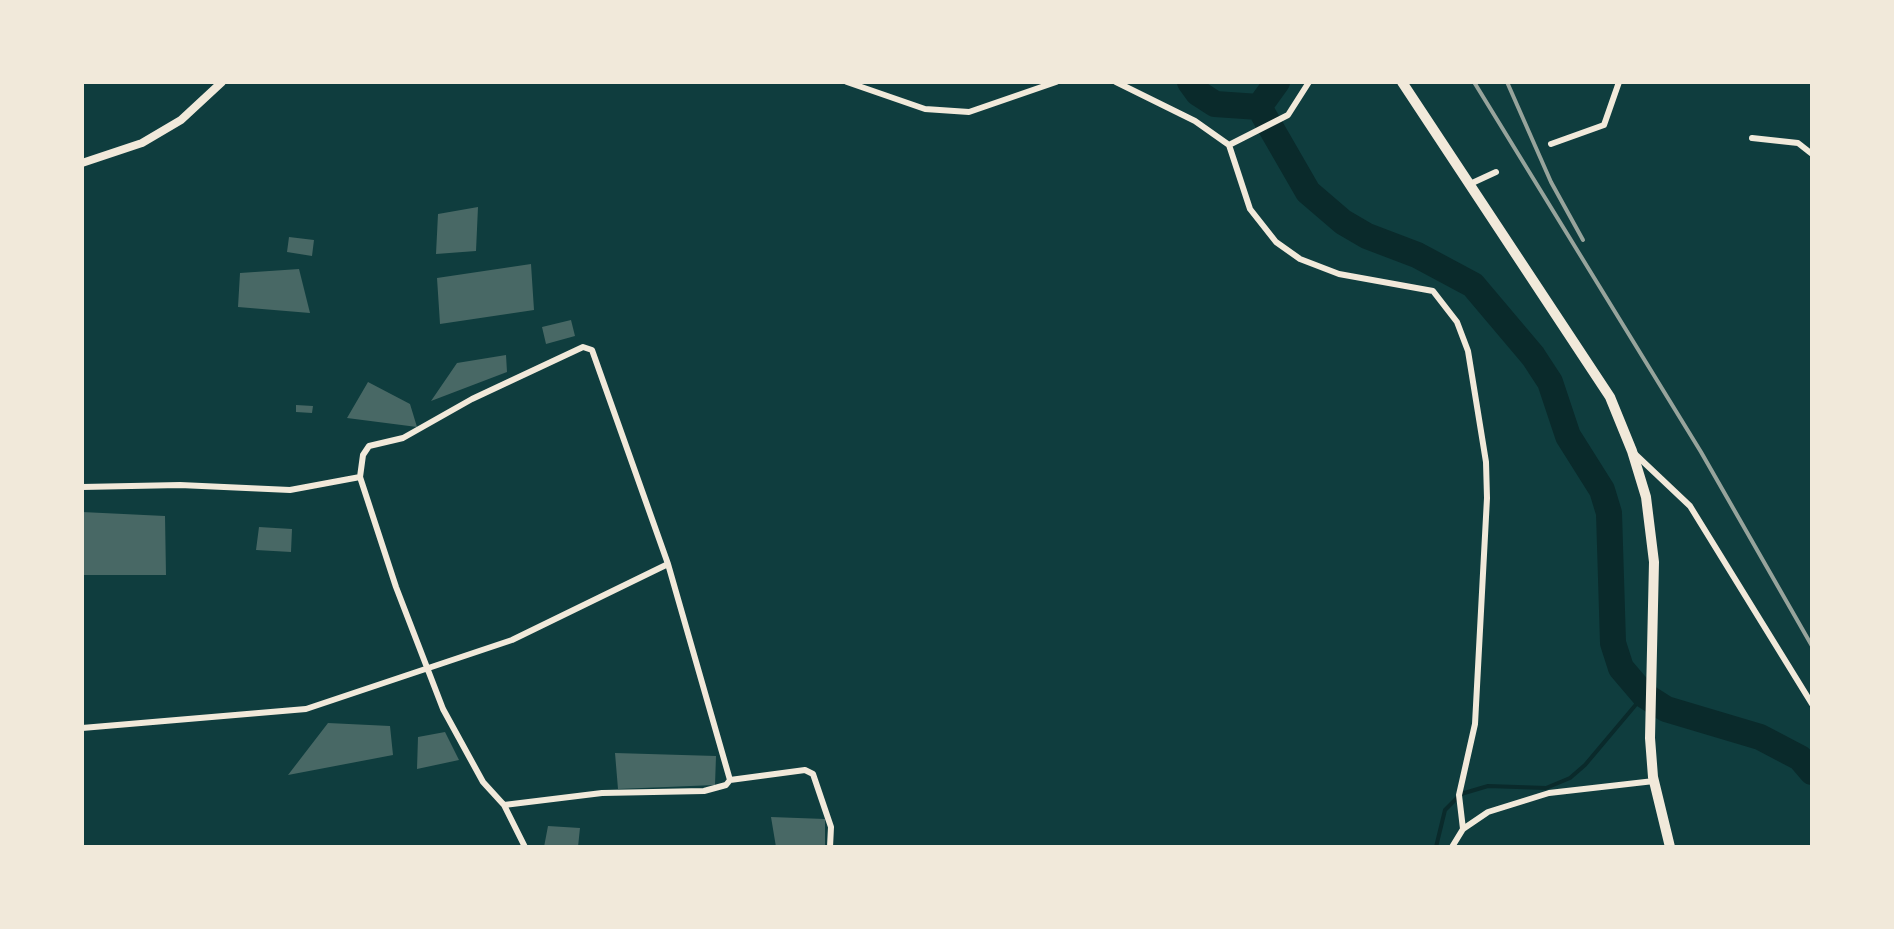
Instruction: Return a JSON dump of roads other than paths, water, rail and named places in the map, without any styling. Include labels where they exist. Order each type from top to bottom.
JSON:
[{"type":"main road","points":[[1402,82],[1419,102],[1467,185],[1610,397],[1632,451],[1646,497],[1654,562],[1650,738],[1654,781],[1670,847]]},
{"type":"street","points":[[82,163],[142,143],[181,120],[222,82]]},
{"type":"street","points":[[847,82],[925,109],[969,112],[1056,82]]},
{"type":"street","points":[[1116,82],[1195,121],[1229,145],[1250,209],[1276,242],[1300,259],[1339,274],[1433,291],[1457,322],[1468,351],[1486,462],[1487,498],[1475,724],[1459,795],[1463,829]]},
{"type":"street","points":[[1229,145],[1288,115],[1309,82]]},
{"type":"street","points":[[1551,144],[1604,125],[1619,82]]},
{"type":"street","points":[[1752,138],[1798,143],[1812,154]]},
{"type":"street","points":[[1467,185],[1496,172]]},
{"type":"street","points":[[525,847],[504,805],[483,782],[443,709],[425,668],[360,477],[363,455],[369,446],[403,438],[472,399],[583,347],[592,350],[668,564],[730,780]]},
{"type":"street","points":[[1632,451],[1690,506],[1812,704]]},
{"type":"street","points":[[82,487],[180,485],[290,490],[360,477]]},
{"type":"street","points":[[82,728],[306,709],[512,640],[668,564]]},
{"type":"street","points":[[504,805],[602,793],[704,791],[726,785],[730,780],[805,770],[813,774],[831,827],[830,847]]},
{"type":"street","points":[[1452,847],[1463,829],[1488,812],[1549,793],[1654,781]]},
{"type":"waterway","points":[[1190,82],[1198,93],[1215,104],[1259,107]]},
{"type":"waterway","points":[[1277,82],[1259,107],[1308,192],[1343,222],[1367,236],[1417,255],[1473,285],[1533,356],[1550,382],[1568,436],[1602,490],[1609,513],[1613,643],[1621,668],[1644,695],[1666,709],[1760,737],[1800,758],[1812,772]]},
{"type":"waterway","points":[[1436,847],[1445,810],[1461,794],[1488,786],[1546,788],[1570,778],[1585,765],[1644,695]]},
{"type":"railway","points":[[1474,82],[1701,452],[1812,646]]},
{"type":"railway","points":[[1507,82],[1551,182],[1583,240]]}]
